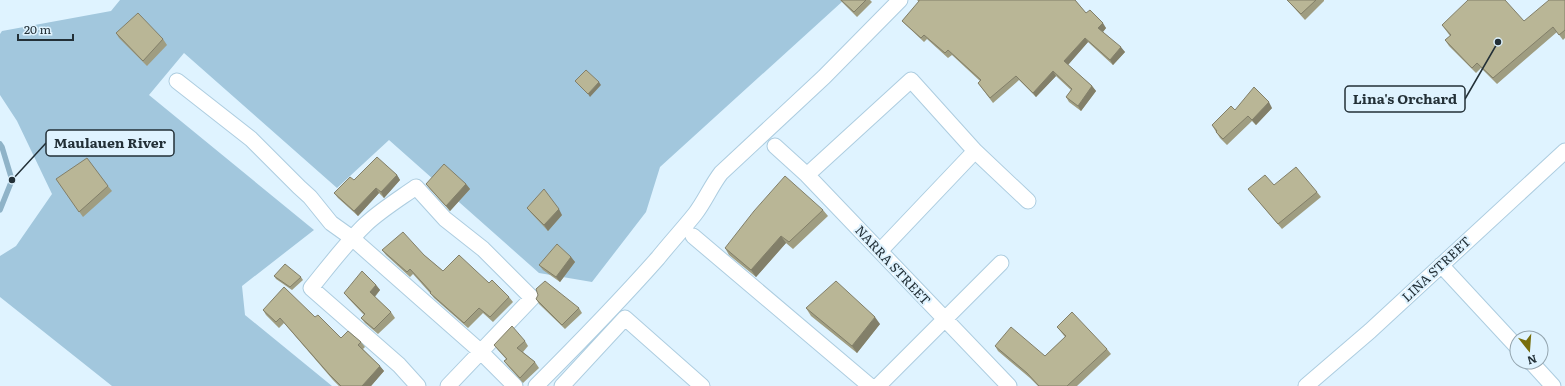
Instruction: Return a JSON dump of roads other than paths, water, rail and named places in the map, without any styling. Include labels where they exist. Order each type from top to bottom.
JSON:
[{"type":"street","points":[[536,386],[605,316],[682,230],[696,213],[721,173],[824,77],[900,0]]},
{"type":"street","points":[[807,176],[911,80],[975,151],[1028,201]]},
{"type":"street","points":[[177,81],[251,139],[310,197],[331,223],[352,238],[480,351],[515,386]]},
{"type":"street","name":"NARRA STREET","points":[[775,146],[807,176],[1009,386]]},
{"type":"street","points":[[880,251],[975,151]]},
{"type":"street","name":"LINA STREET","points":[[1306,386],[1370,331],[1565,151]]},
{"type":"street","points":[[418,386],[399,365],[311,288],[352,238],[383,210],[416,187],[445,219],[483,249],[532,298],[448,386]]},
{"type":"street","points":[[693,236],[870,386]]},
{"type":"street","points":[[878,386],[1001,263]]},
{"type":"street","points":[[1441,265],[1509,338]]},
{"type":"street","points":[[562,386],[625,318],[702,386]]},
{"type":"street","points":[[1538,370],[1553,386]]},
{"type":"waterway","points":[[0,144],[12,180],[0,210]]},
{"type":"place","name":"Lina's Orchard","points":[[1498,42]]},
{"type":"place","name":"Maulauen River","points":[[12,180]]}]
